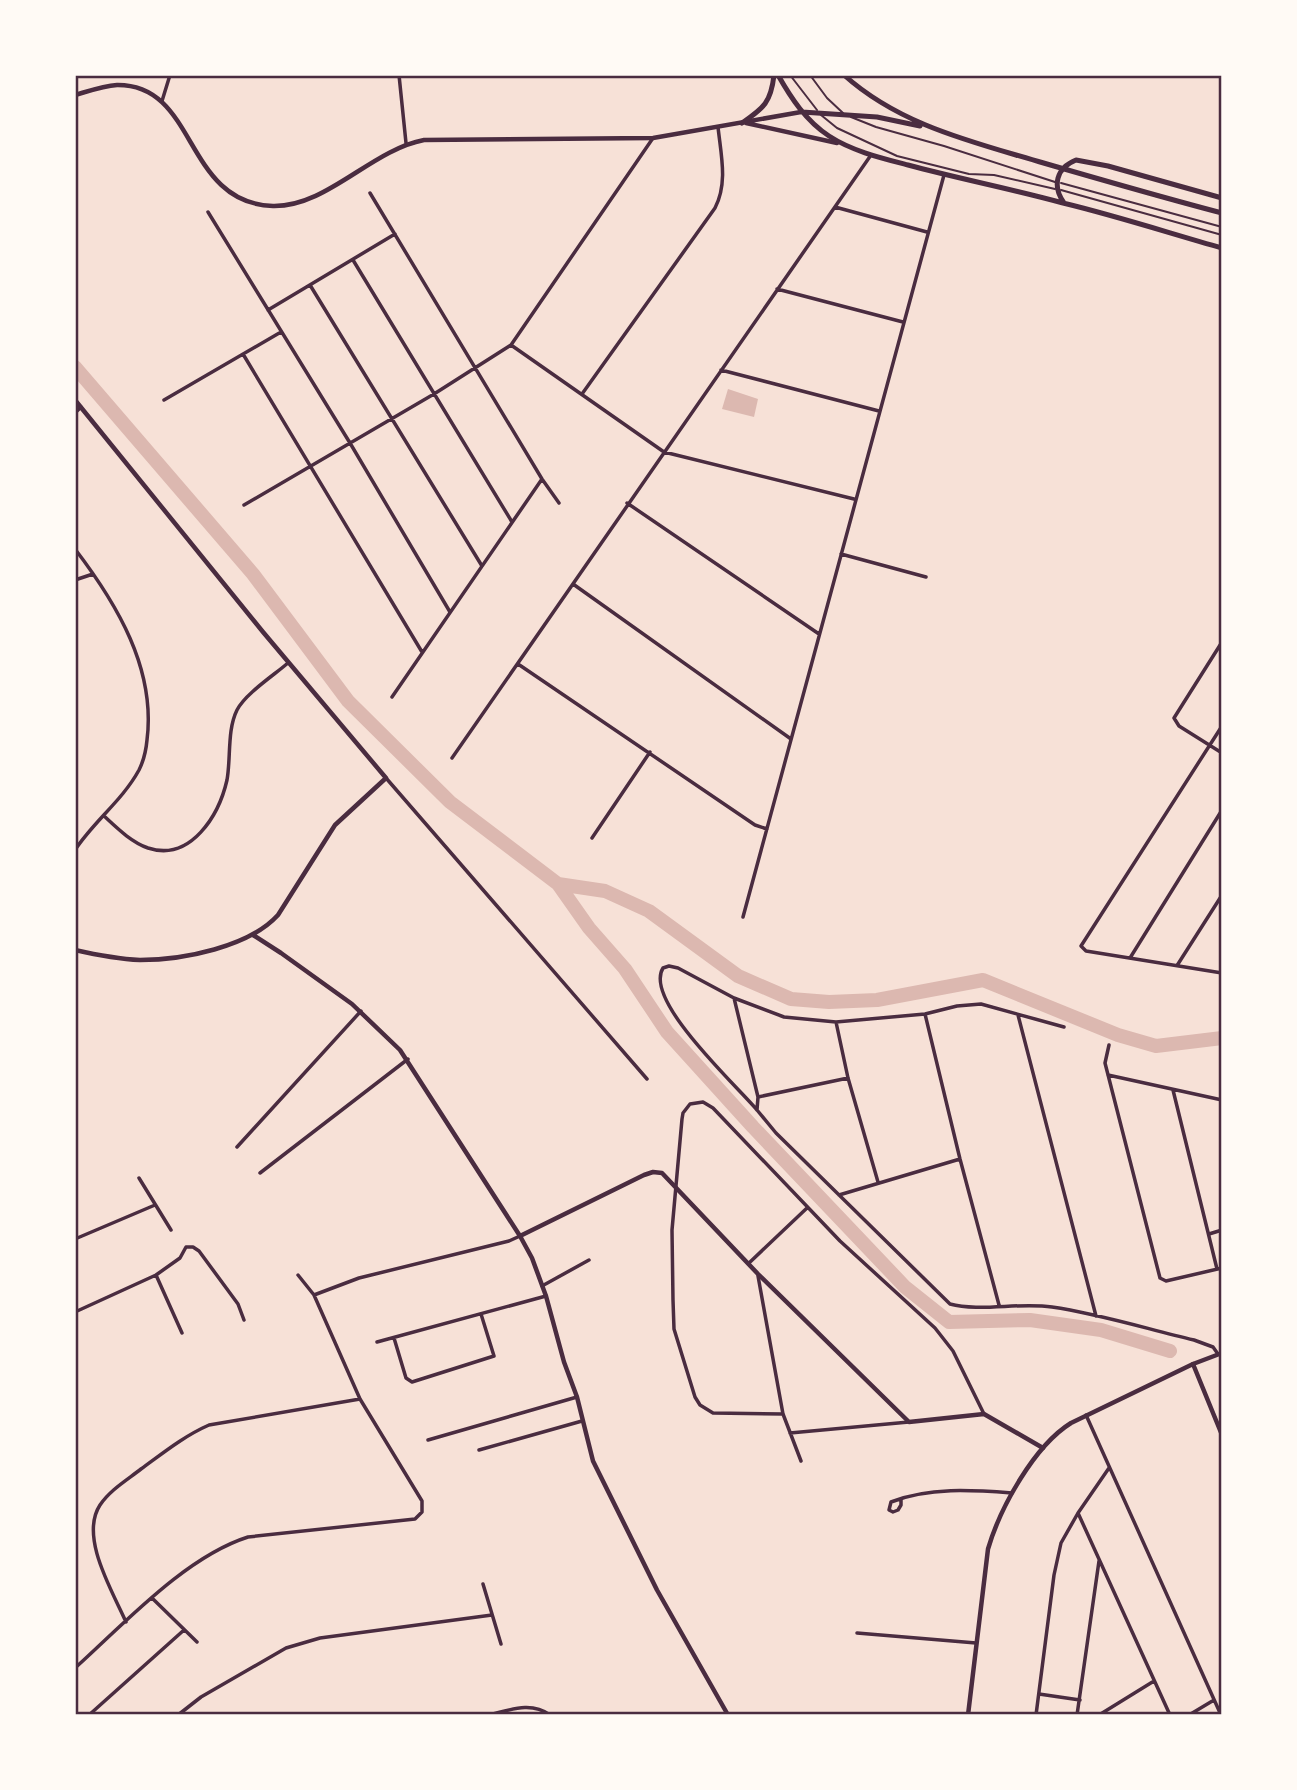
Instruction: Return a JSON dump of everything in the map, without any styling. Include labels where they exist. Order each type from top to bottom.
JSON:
[{"type":"main road","points":[[776,75],[818,128],[843,144],[871,155],[1064,203],[1222,248]]},
{"type":"main road","points":[[742,122],[767,102],[776,75]]},
{"type":"main road","points":[[844,75],[878,102],[927,127]]},
{"type":"main road","points":[[802,111],[877,117],[927,127],[1062,169],[1222,213]]},
{"type":"main road","points":[[1064,203],[1056,186],[1062,169],[1076,160],[1108,166],[1222,198]]},
{"type":"street","points":[[162,101],[170,75]]},
{"type":"street","points":[[399,75],[406,143]]},
{"type":"street","points":[[75,95],[105,86],[120,85],[141,89],[162,101],[215,181],[237,197],[255,204],[275,206],[305,200],[406,143],[424,140],[653,138],[802,111]]},
{"type":"street","points":[[742,122],[843,144]]},
{"type":"street","points":[[582,394],[715,208],[723,187],[718,127]]},
{"type":"street","points":[[244,505],[434,394],[511,345],[653,138]]},
{"type":"street","points":[[452,758],[871,155]]},
{"type":"street","points":[[743,917],[854,499],[944,175]]},
{"type":"street","points":[[370,193],[559,503]]},
{"type":"street","points":[[835,207],[927,232]]},
{"type":"street","points":[[208,212],[450,612]]},
{"type":"street","points":[[268,310],[395,234]]},
{"type":"street","points":[[353,260],[512,522]]},
{"type":"street","points":[[310,285],[482,566]]},
{"type":"street","points":[[777,289],[903,322]]},
{"type":"street","points":[[164,400],[281,332]]},
{"type":"street","points":[[511,345],[664,452],[854,499]]},
{"type":"street","points":[[243,354],[422,652]]},
{"type":"street","points":[[721,370],[878,411]]},
{"type":"street","points":[[75,400],[288,663],[647,1079]]},
{"type":"street","points":[[75,413],[81,407]]},
{"type":"street","points":[[392,697],[542,479]]},
{"type":"street","points":[[627,503],[818,634]]},
{"type":"street","points":[[75,550],[94,574],[128,631],[142,670],[149,713],[146,755],[120,798],[75,850]]},
{"type":"street","points":[[841,554],[926,577]]},
{"type":"street","points":[[75,580],[94,574]]},
{"type":"street","points":[[572,583],[791,738]]},
{"type":"street","points":[[1222,642],[1178,710],[1174,721],[1222,753]]},
{"type":"street","points":[[104,816],[146,848],[174,849],[194,839],[221,802],[237,711],[244,700],[288,663]]},
{"type":"street","points":[[518,664],[755,825],[767,829]]},
{"type":"street","points":[[1222,726],[1081,946],[1086,951],[1222,973]]},
{"type":"street","points":[[592,838],[650,752]]},
{"type":"street","points":[[75,950],[111,958],[142,960],[176,957],[253,936],[278,915],[335,825],[386,778]]},
{"type":"street","points":[[1130,958],[1222,810]]},
{"type":"street","points":[[1178,965],[1222,895]]},
{"type":"street","points":[[253,936],[361,1011],[408,1059],[520,1236],[533,1258],[546,1296],[564,1362],[577,1397],[593,1461],[657,1590],[728,1715]]},
{"type":"street","points":[[968,1715],[988,1549],[1013,1493],[1043,1448],[1058,1432],[1086,1415],[1220,1353],[1213,1347],[1194,1340],[1050,1306],[999,1305],[962,1308],[942,1299],[776,1133],[679,1024],[662,992],[660,972],[669,966],[678,968],[734,998],[784,1017],[836,1022],[925,1014],[981,1003],[1064,1027]]},
{"type":"street","points":[[734,998],[758,1097],[757,1110]]},
{"type":"street","points":[[237,1147],[361,1011]]},
{"type":"street","points":[[925,1014],[999,1305]]},
{"type":"street","points":[[1018,1015],[1096,1316]]},
{"type":"street","points":[[836,1022],[848,1078],[878,1182]]},
{"type":"street","points":[[1109,1045],[1105,1063],[1162,1281],[1219,1269],[1173,1090]]},
{"type":"street","points":[[260,1173],[408,1059]]},
{"type":"street","points":[[1108,1074],[1222,1100]]},
{"type":"street","points":[[758,1097],[848,1078]]},
{"type":"street","points":[[783,1415],[713,1413],[701,1405],[695,1397],[674,1329],[674,1186],[682,1119],[690,1104],[703,1102],[713,1108],[807,1208],[935,1328],[953,1351],[984,1414],[1043,1448]]},
{"type":"street","points":[[839,1195],[960,1159]]},
{"type":"street","points":[[314,1295],[359,1278],[509,1241],[644,1174],[662,1173],[758,1274],[909,1422]]},
{"type":"street","points":[[139,1178],[171,1230]]},
{"type":"street","points":[[75,1239],[155,1205]]},
{"type":"street","points":[[749,1263],[807,1208]]},
{"type":"street","points":[[1209,1234],[1222,1230]]},
{"type":"street","points":[[75,1312],[156,1275],[180,1258],[186,1247],[193,1247],[199,1251],[238,1304],[244,1320]]},
{"type":"street","points":[[542,1286],[589,1260]]},
{"type":"street","points":[[758,1274],[783,1415],[801,1461]]},
{"type":"street","points":[[156,1275],[182,1333]]},
{"type":"street","points":[[75,1668],[152,1598],[203,1558],[227,1544],[248,1537],[419,1517],[424,1507],[422,1501],[360,1399],[314,1295],[298,1275]]},
{"type":"street","points":[[377,1342],[546,1296]]},
{"type":"street","points":[[394,1338],[406,1378],[412,1382],[494,1356],[481,1314]]},
{"type":"street","points":[[1193,1364],[1222,1435]]},
{"type":"street","points":[[428,1440],[577,1397]]},
{"type":"street","points":[[126,1622],[99,1561],[93,1537],[94,1519],[111,1493],[188,1434],[209,1425],[360,1399]]},
{"type":"street","points":[[790,1433],[984,1414]]},
{"type":"street","points":[[1086,1415],[1221,1715]]},
{"type":"street","points":[[479,1450],[582,1420]]},
{"type":"street","points":[[1036,1715],[1061,1543],[1109,1468]]},
{"type":"street","points":[[901,1499],[951,1490],[1013,1493]]},
{"type":"street","points":[[1078,1513],[1170,1715]]},
{"type":"street","points":[[1077,1715],[1099,1561]]},
{"type":"street","points":[[482,1584],[501,1644]]},
{"type":"street","points":[[152,1598],[197,1642]]},
{"type":"street","points":[[178,1715],[201,1697],[286,1648],[320,1638],[492,1615]]},
{"type":"street","points":[[89,1715],[184,1630]]},
{"type":"street","points":[[856,1633],[976,1643]]},
{"type":"street","points":[[1099,1715],[1154,1681]]},
{"type":"street","points":[[1039,1694],[1080,1700]]},
{"type":"street","points":[[1189,1715],[1214,1699]]},
{"type":"street","points":[[489,1715],[534,1707],[550,1715]]},
{"type":"lane","points":[[790,75],[818,112],[837,128],[897,156],[970,174],[994,175],[1056,186],[1222,228]]},
{"type":"lane","points":[[810,75],[827,98],[844,114],[869,125],[944,146],[1056,186],[1222,235]]},
{"type":"shaded area","points":[[728,389],[758,399],[754,417],[722,409]]},
{"type":"waterway","points":[[75,367],[253,574],[348,701],[450,802],[558,884],[605,891],[649,911],[738,976],[791,999],[829,1002],[877,1000],[983,980],[1118,1035],[1156,1046],[1222,1038]]},
{"type":"waterway","points":[[558,884],[589,928],[625,969],[667,1032],[905,1287],[949,1322],[1030,1320],[1101,1330],[1170,1351]]}]
